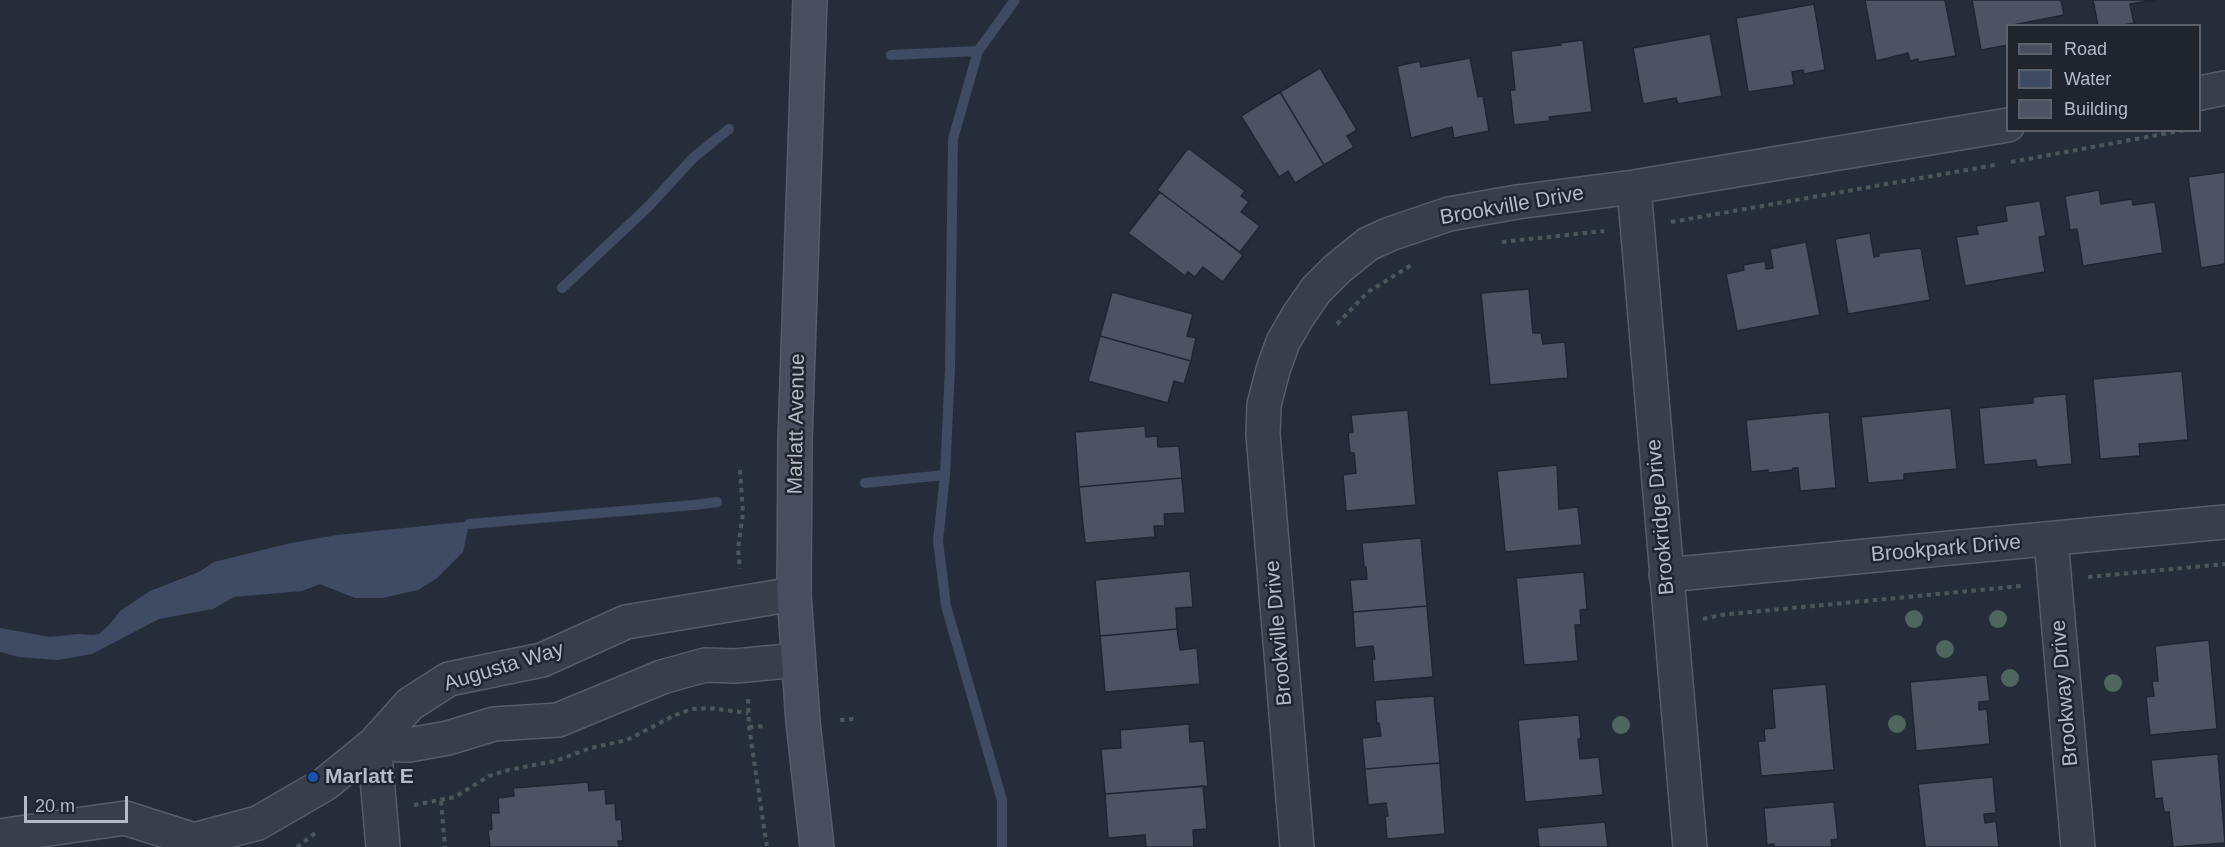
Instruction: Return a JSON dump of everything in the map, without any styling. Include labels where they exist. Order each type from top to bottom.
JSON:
[{"type":"street","name":"Marlatt Avenue","points":[[810,0],[795,441],[794,594],[797,660],[817,847]]},
{"type":"street","points":[[2201,93],[2225,88]]},
{"type":"street","name":"Brookville Drive","points":[[1297,847],[1263,434],[1264,405],[1283,342],[1317,290],[1337,269],[1368,244],[1449,214],[1517,202],[1634,187],[2006,125]]},
{"type":"street","name":"Brookridge Drive","points":[[1634,187],[1690,847]]},
{"type":"street","name":"Brookpark Drive","points":[[1666,575],[2225,522]]},
{"type":"street","name":"Brookway Drive","points":[[2051,539],[2078,847]]},
{"type":"street","name":"Augusta Way","points":[[0,836],[125,819],[197,843],[258,823],[325,784],[374,744],[410,704],[449,679],[542,660],[626,622],[794,594]]},
{"type":"street","points":[[383,847],[374,744],[409,745],[448,738],[494,724],[558,720],[662,677],[705,665],[736,666],[797,660]]},
{"type":"path","points":[[1491,243],[1597,231],[1637,229],[2174,132]]},
{"type":"path","points":[[1331,330],[1368,292],[1415,264]]},
{"type":"path","points":[[740,470],[743,513],[738,549],[741,577]]},
{"type":"path","points":[[1702,619],[1720,615],[2225,564]]},
{"type":"path","points":[[409,805],[455,797],[489,776],[627,740],[673,716],[692,709],[709,708],[748,713],[766,847]]},
{"type":"path","points":[[840,720],[854,719]]},
{"type":"path","points":[[749,728],[767,726]]},
{"type":"path","points":[[441,801],[445,847]]},
{"type":"path","points":[[297,847],[323,826]]},
{"type":"water","points":[[462,522],[469,524],[463,552],[437,578],[418,590],[382,598],[355,598],[320,584],[302,591],[234,597],[213,609],[159,619],[92,654],[58,660],[19,657],[0,652],[0,628],[50,637],[99,634],[120,611],[150,591],[199,572],[214,562],[291,543],[337,535]]},
{"type":"building","points":[[1865,0],[1945,0],[1956,56],[1918,62],[1918,59],[1910,61],[1908,53],[1876,61]]},
{"type":"building","points":[[1972,0],[2061,0],[2064,15],[2018,24],[2006,24],[2006,45],[1981,50]]},
{"type":"building","points":[[2093,0],[2155,0],[2130,4],[2134,23],[2098,24]]},
{"type":"building","points":[[1814,4],[1825,70],[1804,74],[1803,70],[1792,72],[1794,85],[1748,92],[1736,18]]},
{"type":"building","points":[[1710,34],[1722,96],[1678,104],[1676,98],[1643,104],[1633,48]]},
{"type":"building","points":[[1583,40],[1592,112],[1549,117],[1550,121],[1514,125],[1510,90],[1515,90],[1511,51]]},
{"type":"building","points":[[1470,58],[1478,97],[1483,96],[1489,131],[1454,138],[1452,127],[1411,138],[1397,66],[1420,61],[1421,67]]},
{"type":"building","points":[[1320,68],[1357,130],[1347,136],[1354,147],[1324,165],[1280,92]]},
{"type":"building","points":[[1280,92],[1324,165],[1295,183],[1288,171],[1279,177],[1241,116]]},
{"type":"building","points":[[1188,148],[1245,191],[1241,196],[1249,202],[1241,212],[1260,226],[1240,252],[1157,190]]},
{"type":"building","points":[[2225,172],[2225,264],[2201,268],[2188,177]]},
{"type":"building","points":[[2099,190],[2101,204],[2132,199],[2133,205],[2155,202],[2163,253],[2083,266],[2077,229],[2070,230],[2065,196]]},
{"type":"building","points":[[1160,192],[1243,255],[1223,282],[1203,267],[1195,277],[1188,272],[1185,276],[1128,233]]},
{"type":"building","points":[[2040,201],[2046,236],[2039,237],[2045,272],[1965,286],[1956,237],[1978,234],[1976,226],[2007,221],[2005,206]]},
{"type":"building","points":[[1870,233],[1874,257],[1879,256],[1879,253],[1921,248],[1930,300],[1848,314],[1835,239]]},
{"type":"building","points":[[1806,242],[1820,315],[1737,331],[1726,274],[1744,270],[1743,265],[1765,261],[1766,269],[1773,268],[1770,249]]},
{"type":"building","points":[[1529,289],[1533,333],[1541,333],[1543,344],[1565,342],[1568,378],[1490,385],[1481,293]]},
{"type":"building","points":[[1112,292],[1193,314],[1187,336],[1196,338],[1191,361],[1100,336]]},
{"type":"building","points":[[1100,336],[1191,361],[1184,384],[1174,381],[1168,403],[1088,381]]},
{"type":"building","points":[[2182,371],[2188,440],[2139,444],[2140,456],[2100,459],[2093,379]]},
{"type":"building","points":[[2066,394],[2072,464],[2037,467],[2036,460],[1984,465],[1979,408],[2033,403],[2033,397]]},
{"type":"building","points":[[1951,408],[1957,469],[1904,474],[1904,480],[1868,483],[1861,417]]},
{"type":"building","points":[[1408,410],[1416,505],[1346,511],[1343,475],[1356,473],[1354,453],[1350,453],[1348,433],[1353,432],[1351,415]]},
{"type":"building","points":[[1829,412],[1836,488],[1800,491],[1798,468],[1768,473],[1768,470],[1751,472],[1746,420]]},
{"type":"building","points":[[1145,426],[1146,437],[1157,436],[1158,447],[1179,446],[1182,478],[1079,487],[1075,432]]},
{"type":"building","points":[[1557,465],[1559,509],[1578,507],[1582,545],[1505,552],[1497,471]]},
{"type":"building","points":[[1182,478],[1185,513],[1164,514],[1165,526],[1154,526],[1155,537],[1085,543],[1079,487]]},
{"type":"building","points":[[1421,538],[1427,606],[1353,612],[1350,580],[1367,579],[1362,543]]},
{"type":"building","points":[[1190,571],[1193,607],[1176,608],[1177,629],[1100,636],[1095,580]]},
{"type":"building","points":[[1584,572],[1587,609],[1580,610],[1581,625],[1575,625],[1578,661],[1524,665],[1516,578]]},
{"type":"building","points":[[1427,606],[1433,677],[1374,682],[1373,646],[1355,648],[1353,612]]},
{"type":"building","points":[[1177,629],[1180,650],[1197,648],[1200,684],[1105,692],[1100,636]]},
{"type":"building","points":[[2209,640],[2217,729],[2150,735],[2146,697],[2154,696],[2152,681],[2158,681],[2155,646]]},
{"type":"building","points":[[1987,675],[1990,701],[1979,702],[1979,710],[1987,709],[1990,744],[1916,751],[1910,682]]},
{"type":"building","points":[[1826,684],[1834,770],[1761,776],[1758,741],[1765,741],[1764,729],[1775,728],[1772,689]]},
{"type":"building","points":[[1434,696],[1440,763],[1365,769],[1362,738],[1381,736],[1379,723],[1377,724],[1375,700]]},
{"type":"building","points":[[1579,715],[1580,759],[1599,757],[1603,795],[1525,802],[1518,720]]},
{"type":"building","points":[[1189,724],[1190,742],[1204,741],[1208,786],[1105,794],[1101,749],[1121,748],[1120,730]]},
{"type":"building","points":[[2218,754],[2225,843],[2173,847],[2169,812],[2164,812],[2162,798],[2155,799],[2151,760]]},
{"type":"building","points":[[1440,763],[1445,834],[1387,839],[1386,803],[1368,805],[1365,769]]},
{"type":"building","points":[[1993,777],[1996,813],[1984,814],[1985,823],[1996,821],[1999,847],[1925,847],[1918,784]]},
{"type":"building","points":[[588,782],[589,791],[605,789],[606,804],[615,803],[616,820],[621,819],[623,841],[618,841],[619,847],[490,847],[488,830],[492,829],[491,813],[499,813],[498,798],[514,796],[513,788]]},
{"type":"building","points":[[1203,786],[1207,829],[1193,830],[1194,847],[1146,847],[1145,835],[1108,838],[1105,794]]},
{"type":"building","points":[[1834,802],[1838,839],[1831,840],[1832,847],[1767,845],[1764,808]]},
{"type":"building","points":[[1605,822],[1608,847],[1539,847],[1537,828]]},
{"type":"waterway","points":[[1002,847],[1002,800],[946,606],[938,541],[945,475],[950,368],[953,139],[978,51],[1015,0]]},
{"type":"waterway","points":[[891,55],[978,51]]},
{"type":"waterway","points":[[562,288],[649,206],[693,158],[729,129]]},
{"type":"waterway","points":[[865,483],[945,475]]},
{"type":"waterway","points":[[469,524],[717,502]]},
{"type":"place","name":"Marlatt E","points":[[313,777]]}]
